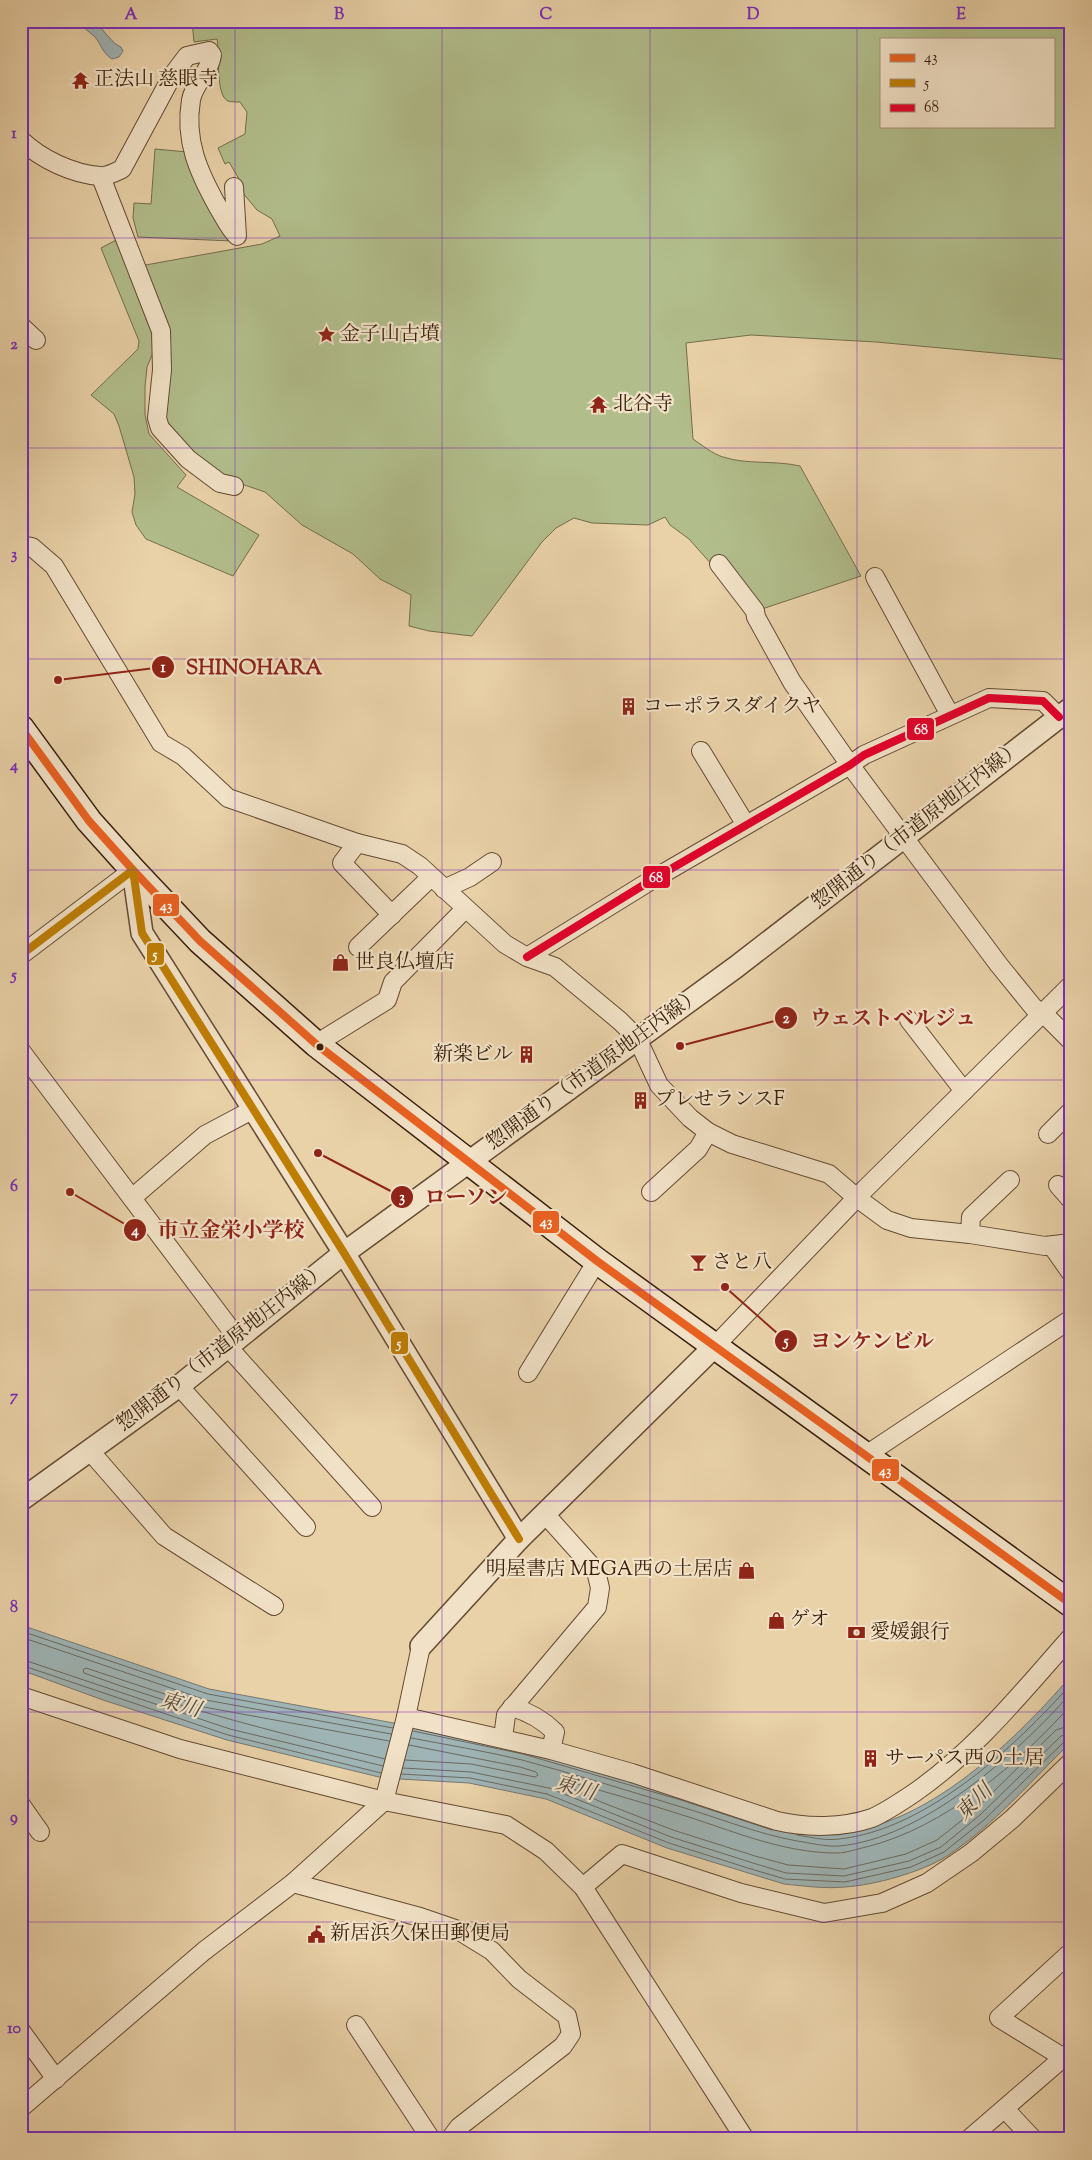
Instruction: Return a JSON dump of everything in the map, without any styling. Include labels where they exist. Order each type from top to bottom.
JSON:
[{"type":"main road","points":[[21,728],[89,821],[133,870],[200,941],[316,1044],[597,1261],[1071,1604]]},
{"type":"street","points":[[21,140],[36,154],[74,170],[102,176],[122,169],[172,76],[187,56],[208,51],[212,55],[211,64],[196,86],[191,101],[194,159],[207,187],[229,226],[237,236],[234,187]]},
{"type":"street","points":[[102,176],[161,331],[162,370],[157,418],[160,428],[188,459],[220,483],[234,486]]},
{"type":"street","points":[[21,326],[36,340]]},
{"type":"street","points":[[21,544],[32,547],[54,566],[161,743],[183,756],[228,798],[357,843],[402,854],[431,877],[505,944],[527,957],[555,967],[606,1009],[637,1038],[659,1085],[690,1118],[708,1132],[732,1144],[829,1174],[856,1198],[887,1220],[911,1228],[970,1234],[1052,1246],[1071,1243]]},
{"type":"street","points":[[719,564],[755,611],[756,617],[792,682],[903,837],[999,965],[1034,1008],[1042,1012],[1071,1041]]},
{"type":"street","points":[[875,577],[950,715]]},
{"type":"street","points":[[527,957],[650,881],[850,765],[864,755],[950,715],[989,698],[1043,702],[1065,712]]},
{"type":"street","name":"惣開通り（市道原地庄内線）","points":[[21,1500],[179,1386],[344,1253],[736,967],[1065,712]]},
{"type":"street","points":[[701,751],[746,825]]},
{"type":"street","points":[[357,843],[342,863],[392,915]]},
{"type":"street","points":[[444,889],[470,877],[492,862]]},
{"type":"street","points":[[21,955],[133,870],[142,933],[344,1253],[519,1539]]},
{"type":"street","points":[[358,947],[431,877]]},
{"type":"street","points":[[316,1044],[387,1000],[393,982],[466,909]]},
{"type":"street","points":[[21,2108],[204,1951],[293,1882],[386,1794],[421,1646],[519,1539],[715,1346],[856,1198],[1042,1012],[1071,986]]},
{"type":"street","points":[[909,1020],[964,1090]]},
{"type":"street","points":[[21,1051],[132,1198],[233,1343],[372,1508]]},
{"type":"street","points":[[132,1198],[205,1135],[252,1110]]},
{"type":"street","points":[[1048,1134],[1071,1111]]},
{"type":"street","points":[[651,1192],[698,1149],[708,1132]]},
{"type":"street","points":[[970,1234],[971,1218],[1010,1180]]},
{"type":"street","points":[[1058,1185],[1071,1200]]},
{"type":"street","points":[[1052,1246],[1071,1273]]},
{"type":"street","points":[[528,1372],[597,1261]]},
{"type":"street","points":[[866,1455],[1071,1319]]},
{"type":"street","points":[[179,1386],[306,1527]]},
{"type":"street","points":[[90,1451],[164,1536],[274,1606]]},
{"type":"street","points":[[503,1738],[506,1715],[598,1607],[600,1588],[596,1571],[545,1514]]},
{"type":"street","points":[[405,1719],[503,1738],[551,1750],[632,1773],[744,1812],[801,1826],[835,1824],[872,1818],[905,1799],[943,1773],[980,1740],[1071,1637]]},
{"type":"street","points":[[21,1696],[180,1749],[386,1794],[506,1825],[546,1851],[583,1887],[744,2139]]},
{"type":"street","points":[[512,1707],[546,1723],[556,1732],[551,1750]]},
{"type":"street","points":[[583,1887],[622,1854],[741,1893],[824,1913],[882,1903],[927,1883],[972,1852],[1042,1791],[1071,1762]]},
{"type":"street","points":[[21,1805],[40,1832]]},
{"type":"street","points":[[293,1882],[420,1917],[458,1930],[492,1951],[519,1979],[567,2016],[571,2034],[563,2046],[459,2135]]},
{"type":"street","points":[[969,2139],[1067,2054],[999,2018],[1071,1952]]},
{"type":"street","points":[[356,2025],[431,2139]]},
{"type":"street","points":[[21,2031],[56,2079]]},
{"type":"street","points":[[1005,2109],[1033,2139]]},
{"type":"green space","points":[[192,21],[1071,21],[1071,360],[876,342],[751,335],[686,343],[693,439],[715,454],[723,457],[751,462],[800,466],[861,576],[762,609],[713,566],[689,539],[670,525],[665,517],[648,525],[592,523],[574,518],[556,528],[542,542],[472,636],[429,631],[409,626],[411,595],[380,579],[353,554],[302,525],[265,492],[230,480],[188,454],[163,426],[163,381],[140,266],[262,244],[280,236],[272,219],[257,210],[242,192],[239,179],[229,162],[225,164],[218,148],[245,134],[247,112],[240,102],[228,101],[221,91],[217,39],[194,42]]},
{"type":"green space","points":[[155,149],[188,152],[232,241],[138,237],[133,218],[134,203],[151,204]]},
{"type":"green space","points":[[118,239],[154,325],[154,350],[147,367],[145,387],[145,414],[149,434],[186,475],[177,487],[259,535],[233,576],[146,539],[136,525],[132,512],[135,494],[134,477],[119,426],[114,414],[91,395],[138,349],[139,341],[101,248]]},
{"type":"water","points":[[79,21],[100,21],[99,26],[112,41],[121,47],[123,51],[119,57],[112,59],[109,57],[94,36]]},
{"type":"water","name":"東川","points":[[21,1625],[209,1689],[524,1749],[818,1833],[854,1831],[890,1821],[925,1804],[959,1782],[991,1757],[1047,1703],[1071,1676],[1071,1742],[996,1817],[964,1844],[937,1862],[898,1877],[857,1886],[830,1888],[784,1884],[667,1848],[546,1799],[469,1783],[383,1778],[227,1740],[103,1700],[21,1670]]},
{"type":"transit line","name":"68","points":[[527,957],[650,881],[850,765],[864,755],[989,698],[1043,701],[1059,717]]},
{"type":"transit line","name":"43","points":[[21,728],[89,821],[133,870],[200,941],[316,1044],[597,1261],[1071,1604]]},
{"type":"transit line","name":"5","points":[[21,955],[133,870],[142,933],[344,1253],[519,1539]]},
{"type":"place","name":"正法山 慈眼寺","points":[[80,80]]},
{"type":"place","name":"金子山古墳","points":[[326,335]]},
{"type":"place","name":"北谷寺","points":[[599,405]]},
{"type":"place","name":"SHINOHARA","points":[[58,680]]},
{"type":"place","name":"コーポラスダイクヤ","points":[[629,707]]},
{"type":"place","name":"世良仏壇店","points":[[341,963]]},
{"type":"place","name":"ウェストベルジュ","points":[[680,1046]]},
{"type":"place","name":"新楽ビル","points":[[527,1055]]},
{"type":"place","name":"プレせランスF","points":[[641,1100]]},
{"type":"place","name":"ローソン","points":[[318,1153]]},
{"type":"place","name":"市立金栄小学校","points":[[70,1192]]},
{"type":"place","name":"さと八","points":[[698,1263]]},
{"type":"place","name":"ヨンケンビル","points":[[725,1287]]},
{"type":"place","name":"明屋書店 MEGA西の土居店","points":[[747,1570]]},
{"type":"place","name":"ゲオ","points":[[776,1620]]},
{"type":"place","name":"愛媛銀行","points":[[856,1633]]},
{"type":"place","name":"サーパス西の土居","points":[[871,1759]]},
{"type":"place","name":"新居浜久保田郵便局","points":[[316,1934]]}]
